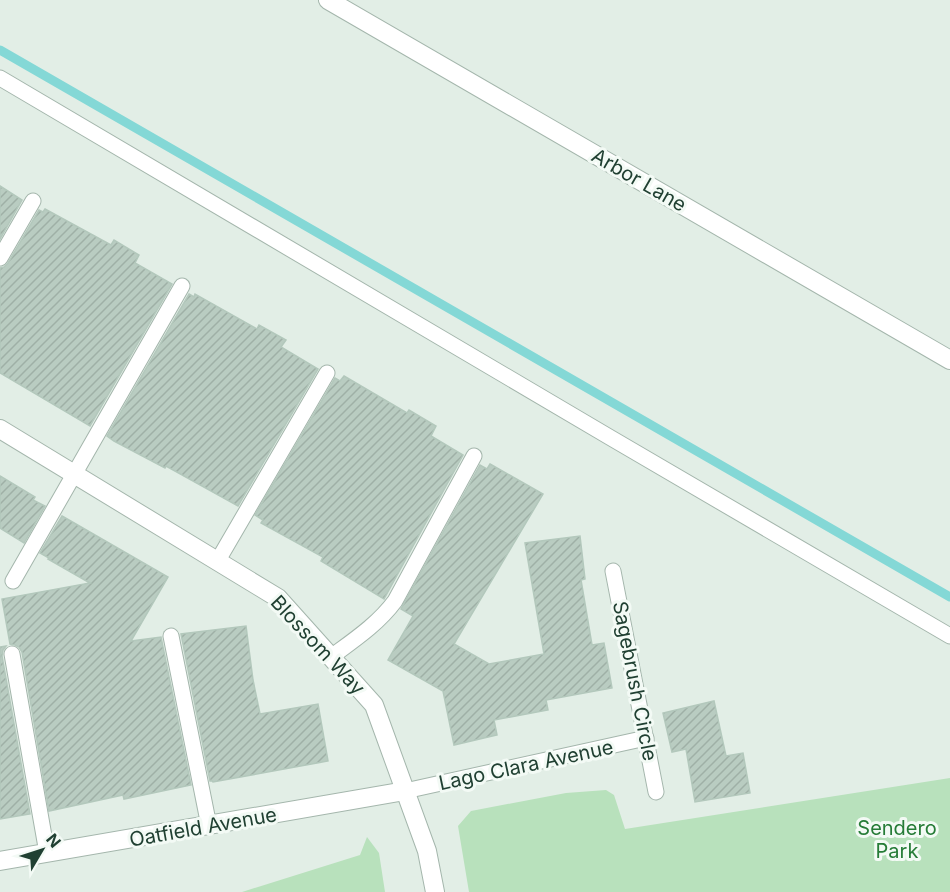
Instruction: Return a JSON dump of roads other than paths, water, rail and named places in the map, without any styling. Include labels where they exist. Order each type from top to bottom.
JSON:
[{"type":"street","name":"Arbor Lane","points":[[328,0],[950,360]]},
{"type":"street","name":"Blossom Way","points":[[0,429],[278,598],[374,705],[427,851],[435,892]]},
{"type":"street","name":"Oatfield Avenue","points":[[0,861],[405,791]]},
{"type":"lane","points":[[0,78],[950,636]]},
{"type":"lane","points":[[0,258],[33,201]]},
{"type":"lane","points":[[13,581],[182,286]]},
{"type":"lane","points":[[217,562],[327,373]]},
{"type":"lane","points":[[331,657],[386,614],[474,456]]},
{"type":"lane","name":"Sagebrush Circle","points":[[613,571],[656,792]]},
{"type":"lane","points":[[171,636],[209,825]]},
{"type":"lane","points":[[12,654],[47,853]]},
{"type":"lane","name":"Lago Clara Avenue","points":[[405,791],[646,738]]},
{"type":"waterway","points":[[0,50],[950,597]]},
{"type":"park label","name":"Sendero Park","points":[[897,840]]}]
